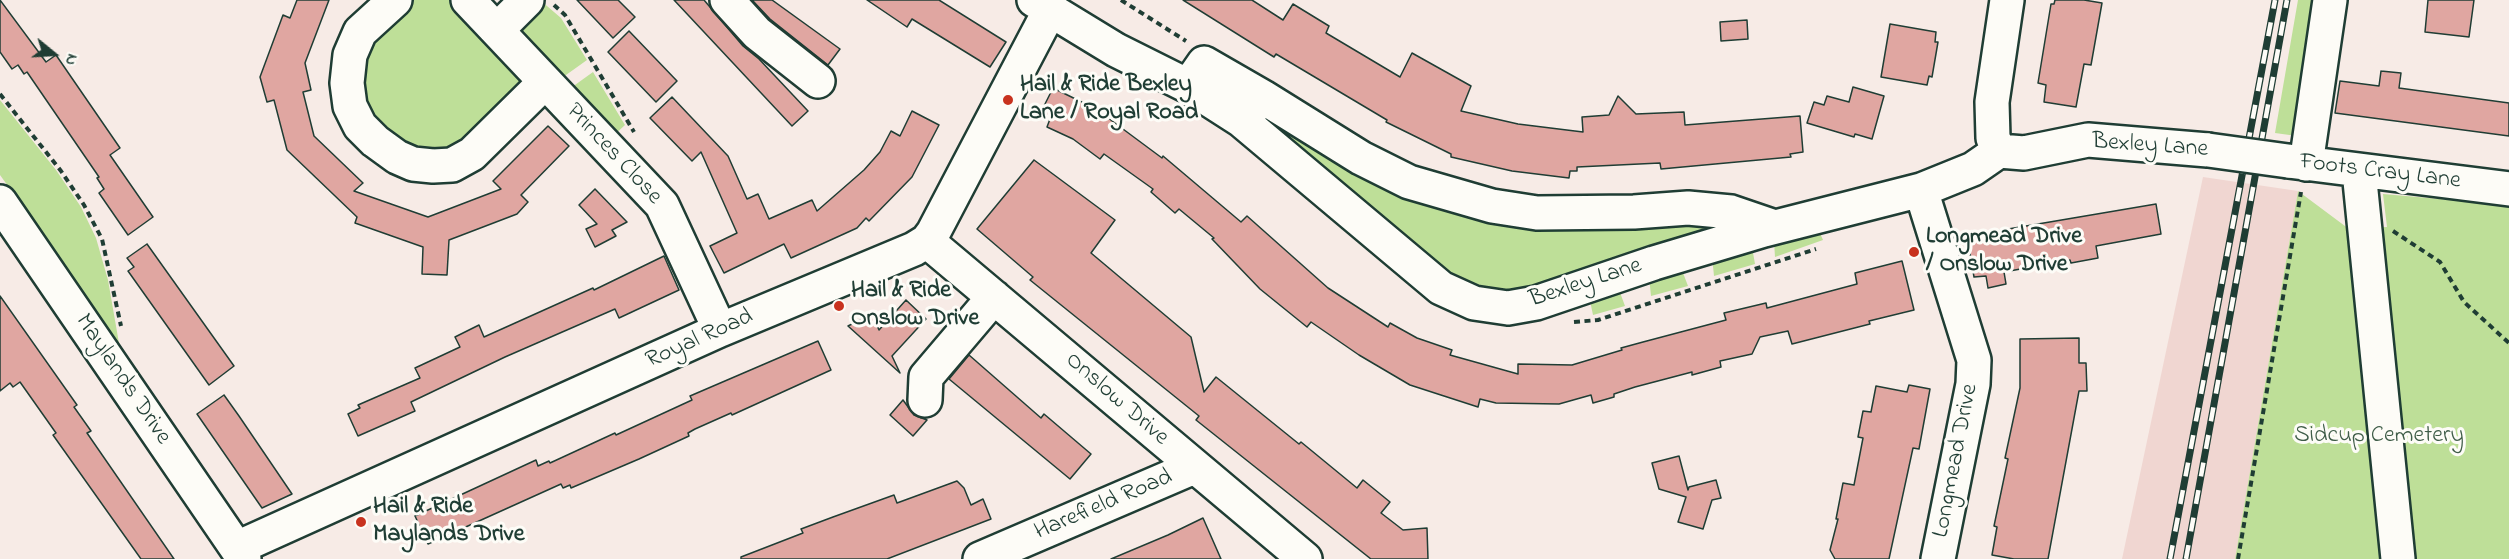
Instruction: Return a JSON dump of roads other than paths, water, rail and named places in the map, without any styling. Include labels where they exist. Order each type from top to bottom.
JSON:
[{"type":"street","name":"Princes Close","points":[[395,0],[360,32],[350,55],[347,83],[350,106],[360,126],[375,141],[397,157],[413,164],[452,165],[472,154],[545,82]]},
{"type":"street","name":"Princes Close","points":[[468,0],[662,205],[720,330]]},
{"type":"street","points":[[497,30],[527,0]]},
{"type":"street","points":[[727,0],[758,33],[818,81]]},
{"type":"street","points":[[1999,151],[1993,138],[1992,102],[2007,0]]},
{"type":"street","points":[[2297,163],[2330,0]]},
{"type":"street","points":[[927,241],[1042,5],[1126,56],[1196,75],[1252,108],[1408,182],[1454,197],[1537,213],[1634,212],[1688,208],[1731,212],[1775,227]]},
{"type":"street","name":"Bexley Lane","points":[[1252,108],[1441,288],[1474,303],[1508,308],[1536,303],[1654,263],[1775,227],[1921,190],[1972,169],[1999,151],[2024,153],[2088,140],[2251,156]]},
{"type":"street","name":"Foots Cray Lane","points":[[2251,156],[2509,189]]},
{"type":"street","points":[[2359,171],[2398,559]]},
{"type":"street","name":"Longmead Drive","points":[[1921,190],[1974,360],[1973,384],[1938,559]]},
{"type":"street","name":"Maylands Drive","points":[[0,202],[240,554]]},
{"type":"street","name":"Onslow Drive","points":[[927,241],[1305,559]]},
{"type":"street","name":"Royal Road","points":[[240,554],[720,330],[914,249],[927,241]]},
{"type":"street","points":[[925,400],[926,377],[994,297]]},
{"type":"street","name":"Harefield Road","points":[[980,559],[1194,467]]},
{"type":"railway","points":[[2170,559],[2275,0]]},
{"type":"railway","points":[[2186,559],[2287,0]]},
{"type":"place","name":"Hail & Ride Bexley Lane / Royal Road","points":[[1008,100]]},
{"type":"place","name":"Longmead Drive / Onslow Drive","points":[[1914,252]]},
{"type":"place","name":"Hail & Ride Onslow Drive","points":[[839,306]]},
{"type":"place","name":"Hail & Ride Maylands Drive","points":[[361,522]]},
{"type":"park label","name":"Sidcup Cemetery","points":[[2379,437]]}]
